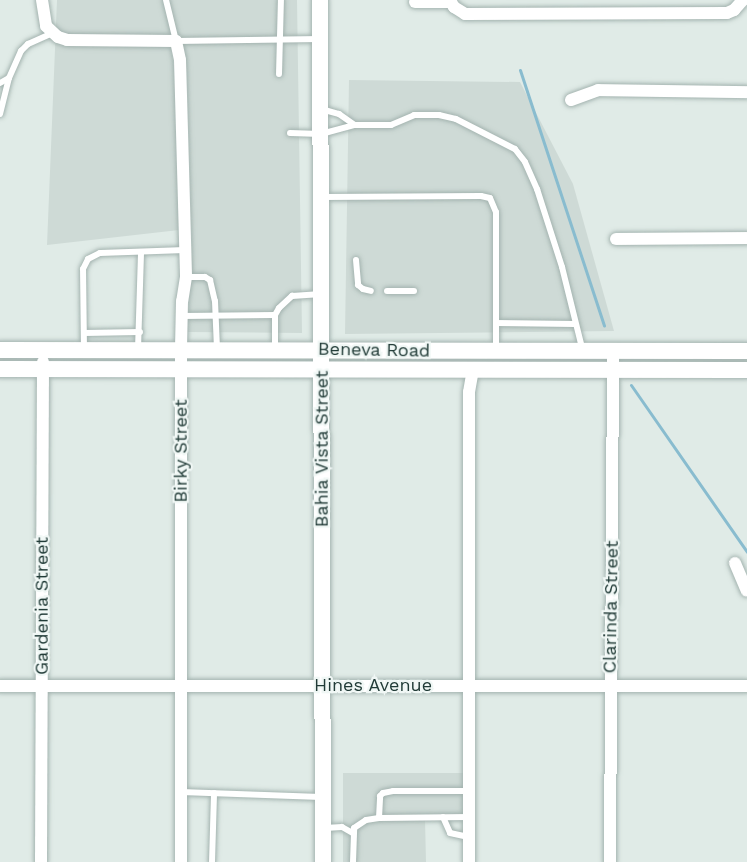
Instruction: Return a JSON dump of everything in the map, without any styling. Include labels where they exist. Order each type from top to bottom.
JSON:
[{"type":"main road","name":"Bahia Vista Street","points":[[320,0],[323,862]]},
{"type":"main road","name":"Beneva Road","points":[[0,350],[43,350],[84,342],[138,350],[322,348],[496,352],[747,351]]},
{"type":"main road","name":"Beneva Road","points":[[0,369],[747,370]]},
{"type":"street","points":[[42,0],[43,17],[53,33],[67,40],[176,42]]},
{"type":"street","points":[[416,2],[451,1],[454,7],[465,14],[727,13],[734,10],[743,0]]},
{"type":"street","name":"Birky Street","points":[[176,42],[182,95],[186,250],[186,277],[181,316],[181,862]]},
{"type":"street","points":[[571,100],[598,90],[747,92]]},
{"type":"street","points":[[616,239],[747,238]]},
{"type":"street","name":"Gardenia Street","points":[[41,862],[43,350]]},
{"type":"street","name":"Clarinda Street","points":[[610,862],[613,352]]},
{"type":"street","points":[[469,862],[469,392],[473,370]]},
{"type":"street","points":[[735,563],[747,591]]},
{"type":"street","name":"Hines Avenue","points":[[0,686],[747,686]]},
{"type":"lane","points":[[166,0],[176,42],[320,39]]},
{"type":"lane","points":[[279,74],[281,0]]},
{"type":"lane","points":[[0,114],[9,78],[24,47],[53,33]]},
{"type":"lane","points":[[0,83],[9,78]]},
{"type":"lane","points":[[321,109],[339,114],[355,125]]},
{"type":"lane","points":[[290,133],[321,134],[355,125],[391,124],[414,115],[448,116],[515,149],[525,162],[537,189],[562,267],[583,352]]},
{"type":"lane","points":[[321,197],[481,196],[490,198],[496,212],[496,352]]},
{"type":"lane","points":[[140,332],[84,342],[84,269],[88,259],[99,253],[186,250]]},
{"type":"lane","points":[[138,350],[141,252]]},
{"type":"lane","points":[[356,260],[358,285],[363,290],[371,291]]},
{"type":"lane","points":[[186,277],[205,277],[210,280],[216,315],[217,349]]},
{"type":"lane","points":[[387,291],[414,291]]},
{"type":"lane","points":[[275,349],[274,315],[292,296],[321,294]]},
{"type":"lane","points":[[181,316],[274,315]]},
{"type":"lane","points":[[496,323],[575,324]]},
{"type":"lane","points":[[379,818],[380,796],[393,790],[470,791]]},
{"type":"lane","points":[[181,792],[324,797]]},
{"type":"lane","points":[[213,862],[214,793]]},
{"type":"lane","points":[[352,862],[353,833],[357,824],[379,818],[470,817]]},
{"type":"lane","points":[[443,818],[450,833],[470,837]]},
{"type":"lane","points":[[324,828],[342,827],[353,833]]},
{"type":"shaded area","points":[[57,0],[297,0],[302,333],[187,332],[192,250],[187,73],[181,35],[169,37],[175,74],[179,230],[47,245]]},
{"type":"shaded area","points":[[349,80],[520,82],[573,184],[614,331],[345,334]]},
{"type":"shaded area","points":[[343,773],[464,773],[464,817],[425,819],[426,862],[343,862]]},
{"type":"waterway","points":[[520,70],[604,326]]},
{"type":"waterway","points":[[631,385],[747,552]]}]
